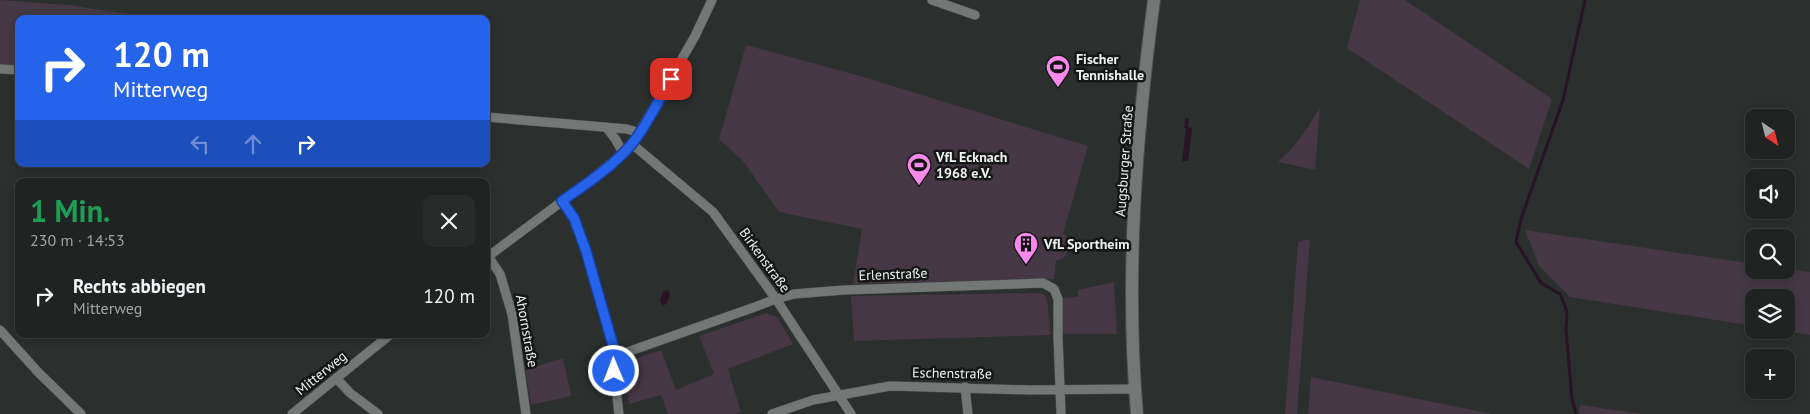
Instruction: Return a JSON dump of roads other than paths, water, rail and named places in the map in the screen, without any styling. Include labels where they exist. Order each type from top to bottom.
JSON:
[{"type":"main road","name":"Augsburger Straße","points":[[1138,414],[1135,389],[1132,293],[1135,195],[1146,65],[1154,0]]},
{"type":"street","points":[[490,255],[588,182],[632,144],[695,36],[712,0]]},
{"type":"street","points":[[932,0],[975,15]]},
{"type":"street","points":[[0,69],[15,70]]},
{"type":"street","points":[[490,117],[627,129],[640,133]]},
{"type":"street","points":[[607,128],[623,153]]},
{"type":"street","name":"Birkenstraße","points":[[632,144],[713,212],[776,299],[851,414]]},
{"type":"street","points":[[562,201],[574,218],[586,251],[616,356],[614,371],[619,414]]},
{"type":"street","name":"Ahornstraße","points":[[490,261],[500,274],[512,314],[526,414]]},
{"type":"street","name":"Erlenstraße","points":[[616,356],[794,294],[844,290],[1043,283],[1054,289],[1058,299],[1061,414]]},
{"type":"street","points":[[0,330],[38,372],[81,414]]},
{"type":"street","name":"Mitterweg","points":[[292,414],[385,338]]},
{"type":"street","points":[[336,378],[350,392],[378,414]]},
{"type":"street","name":"Eschenstraße","points":[[772,414],[813,400],[890,386],[1135,389]]},
{"type":"street","points":[[964,387],[968,414]]},
{"type":"waterway","points":[[1576,414],[1572,399],[1566,329],[1567,311],[1560,294],[1541,283],[1516,242],[1521,219],[1563,100],[1585,0]]},
{"type":"place","name":"Fischer Tennishalle","points":[[1058,88]]},
{"type":"place","name":"VfL Ecknach 1968 e.V.","points":[[919,186]]},
{"type":"place","name":"VfL Sportheim","points":[[1026,265]]}]
